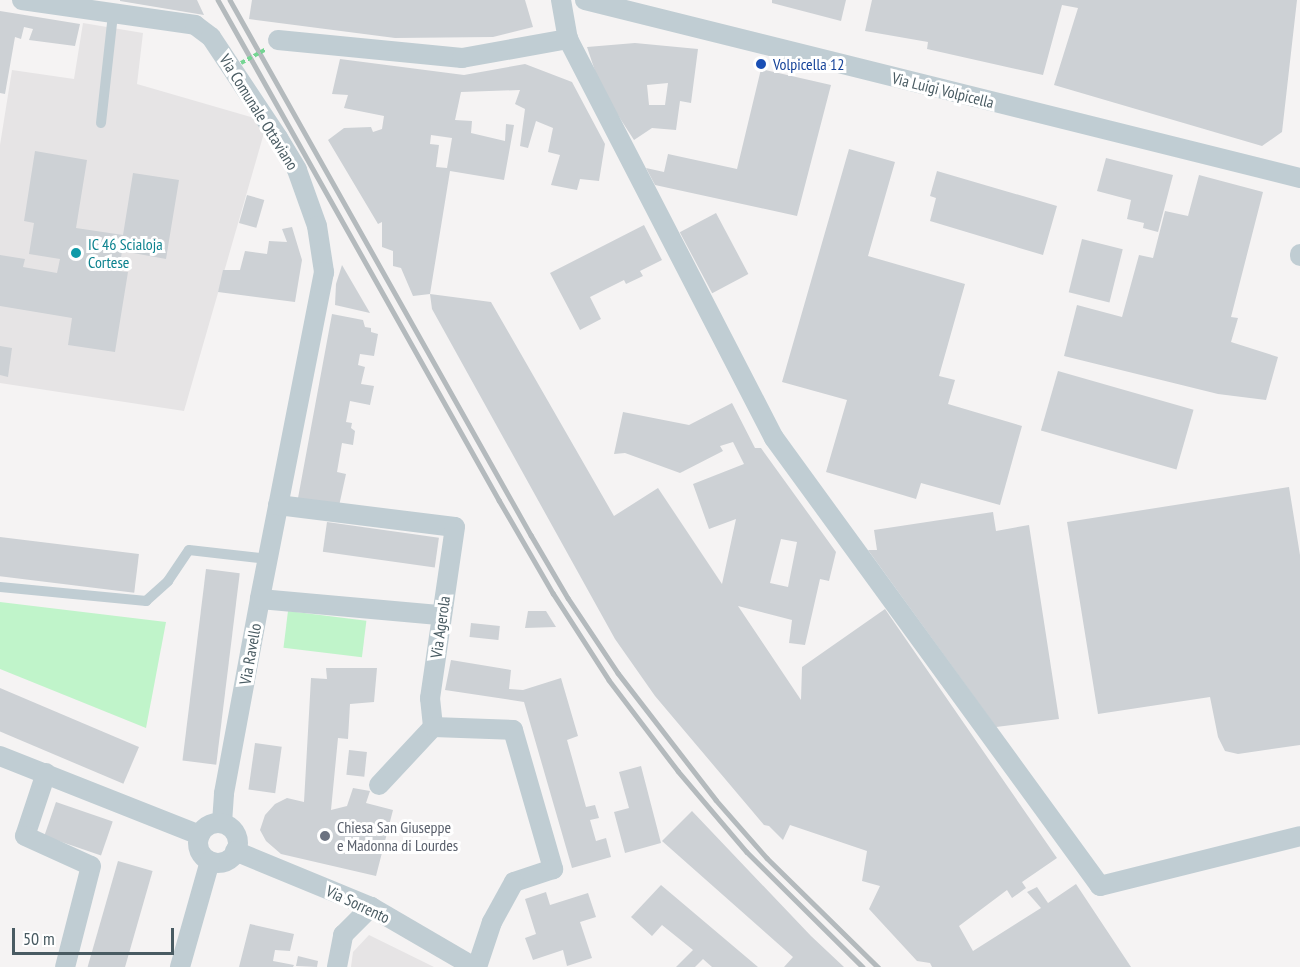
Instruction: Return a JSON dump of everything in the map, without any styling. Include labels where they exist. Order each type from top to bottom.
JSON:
[{"type":"street","name":"Via Comunale Ottaviano","points":[[22,0],[195,25],[211,37],[297,170],[317,226],[324,272],[283,484]]},
{"type":"street","points":[[561,0],[568,39],[774,438],[1100,886],[1300,836]]},
{"type":"street","name":"Via Luigi Volpicella","points":[[585,0],[1300,178]]},
{"type":"street","points":[[272,45],[462,58],[568,39]]},
{"type":"street","name":"Via Ravello","points":[[222,824],[224,794],[283,484]]},
{"type":"street","name":"Via Agerola","points":[[278,505],[455,527],[430,698],[433,727]]},
{"type":"street","points":[[260,599],[441,615]]},
{"type":"street","points":[[379,785],[433,727],[513,730],[553,869],[514,882],[492,921],[476,967]]},
{"type":"street","points":[[0,756],[200,835]]},
{"type":"street","points":[[46,773],[25,836],[91,866],[65,967]]},
{"type":"street","points":[[222,824],[236,834],[236,851],[226,861],[210,861],[200,852],[200,835],[208,825],[222,824]]},
{"type":"street","name":"Via Sorrento","points":[[236,851],[371,907],[476,967]]},
{"type":"street","points":[[180,967],[210,861]]},
{"type":"street","points":[[337,967],[343,935],[371,907]]},
{"type":"lane","points":[[101,123],[113,14]]},
{"type":"lane","points":[[0,586],[146,601],[168,581],[189,550],[268,559]]},
{"type":"path","points":[[241,63],[272,45]]},
{"type":"shaded area","points":[[83,23],[143,33],[137,84],[261,120],[264,133],[184,411],[0,383],[0,145],[12,70],[74,79]]},
{"type":"shaded area","points":[[369,935],[434,967],[351,967],[353,952]]},
{"type":"green space","points":[[0,602],[166,622],[146,728],[0,669]]},
{"type":"green space","points":[[288,611],[366,621],[362,657],[283,648]]},
{"type":"building","points":[[197,0],[204,15],[120,1]]},
{"type":"building","points":[[252,0],[525,0],[533,27],[493,37],[395,38],[249,19]]},
{"type":"building","points":[[772,0],[846,0],[841,21],[772,3]]},
{"type":"building","points":[[872,0],[1297,0],[1282,132],[1262,146],[1054,85],[1078,8],[1062,5],[1043,75],[927,49],[928,42],[865,31]]},
{"type":"building","points":[[0,11],[80,24],[75,46],[29,40],[33,29],[24,27],[21,39],[15,37],[5,94],[0,93]]},
{"type":"building","points":[[635,43],[698,49],[691,103],[680,101],[676,130],[652,128],[634,140],[601,89],[587,47]],"holes":[[[668,83],[665,105],[649,105],[647,85]]]},
{"type":"building","points":[[340,59],[464,75],[525,64],[572,82],[605,144],[599,181],[580,179],[577,190],[551,185],[560,155],[548,152],[553,128],[536,121],[528,148],[520,146],[525,109],[515,104],[520,90],[461,92],[455,120],[472,121],[471,133],[505,141],[506,124],[514,125],[504,180],[450,171],[430,294],[413,296],[401,268],[393,266],[393,251],[382,247],[382,222],[378,224],[328,140],[344,128],[371,127],[373,132],[382,129],[384,116],[344,108],[348,95],[332,94]],"holes":[[[431,135],[452,138],[447,168],[436,167],[439,145],[430,144]]]},
{"type":"building","points":[[761,69],[831,85],[797,216],[655,185],[646,168],[664,172],[668,154],[737,169]]},
{"type":"building","points":[[849,149],[895,162],[868,256],[965,284],[939,376],[955,380],[948,404],[1022,426],[1000,505],[921,483],[916,499],[826,472],[847,400],[782,382]]},
{"type":"building","name":"IC 46 Scialoja Cortese","points":[[35,151],[87,160],[76,228],[123,235],[133,173],[179,180],[166,259],[122,251],[119,271],[128,272],[115,352],[68,345],[72,318],[0,306],[0,255],[25,259],[23,267],[57,273],[60,259],[29,254],[34,223],[24,221]]},
{"type":"building","points":[[1106,158],[1173,175],[1158,232],[1143,228],[1144,223],[1127,219],[1131,200],[1097,191]]},
{"type":"building","points":[[937,171],[1057,206],[1043,255],[930,221],[936,198],[930,196]]},
{"type":"building","points":[[1199,175],[1263,192],[1231,317],[1238,318],[1231,342],[1278,357],[1266,400],[1218,394],[1064,356],[1077,305],[1122,317],[1139,255],[1153,258],[1165,211],[1188,216]]},
{"type":"building","points":[[247,195],[264,200],[256,228],[239,223]]},
{"type":"building","points":[[716,213],[748,274],[712,293],[680,232]]},
{"type":"building","points":[[644,225],[662,260],[640,271],[643,276],[626,284],[624,280],[590,297],[601,319],[580,330],[550,273]]},
{"type":"building","points":[[292,227],[302,260],[295,302],[218,292],[223,270],[240,270],[245,251],[267,254],[269,241],[287,242],[282,229]]},
{"type":"building","points":[[1082,239],[1123,249],[1109,303],[1069,292]]},
{"type":"building","points":[[342,265],[370,313],[335,305],[336,284]]},
{"type":"building","points":[[430,294],[491,302],[614,516],[658,488],[722,584],[736,519],[709,529],[693,484],[744,464],[733,442],[720,446],[723,451],[680,473],[625,453],[614,454],[623,412],[689,425],[732,403],[755,448],[761,448],[836,552],[829,581],[820,579],[805,645],[789,643],[792,620],[738,606],[801,700],[802,667],[885,609],[1057,858],[1022,882],[1026,888],[1012,898],[1007,890],[959,926],[973,951],[1041,908],[1027,892],[1037,887],[1048,903],[1076,884],[1131,967],[932,967],[930,963],[917,961],[869,909],[880,886],[862,881],[867,851],[790,825],[783,840],[769,826],[764,825],[655,696],[615,639],[432,309]],"holes":[[[781,539],[797,542],[788,587],[770,583]]]},
{"type":"building","points":[[332,314],[363,320],[365,327],[371,328],[371,332],[378,334],[374,356],[360,354],[358,365],[365,367],[361,384],[374,386],[370,405],[350,401],[346,422],[352,423],[351,428],[355,431],[353,445],[342,443],[337,472],[346,474],[339,506],[298,498]]},
{"type":"building","points":[[0,346],[12,348],[8,377],[0,375]]},
{"type":"building","points":[[1058,371],[1194,410],[1176,469],[1041,431]]},
{"type":"building","points":[[1289,487],[1300,555],[1300,745],[1238,754],[1225,751],[1218,737],[1210,697],[1098,714],[1067,522]]},
{"type":"building","points":[[993,512],[996,531],[1029,525],[1059,719],[996,727],[868,550],[877,550],[874,530]]},
{"type":"building","points":[[327,522],[439,538],[435,567],[323,552]]},
{"type":"building","points":[[0,537],[139,554],[134,593],[0,576]]},
{"type":"building","points":[[206,569],[240,573],[216,765],[182,761]]},
{"type":"building","points":[[528,611],[546,611],[556,627],[525,628]]},
{"type":"building","points":[[471,623],[500,626],[498,640],[470,637]]},
{"type":"building","points":[[451,660],[511,670],[509,689],[523,690],[561,678],[578,736],[567,740],[586,807],[595,805],[599,818],[590,820],[596,841],[606,838],[611,857],[572,868],[524,702],[445,690]]},
{"type":"building","points":[[326,668],[377,668],[374,702],[350,704],[348,739],[338,738],[331,810],[347,806],[353,788],[370,791],[366,803],[393,810],[376,876],[281,854],[266,841],[260,830],[265,815],[275,804],[287,798],[304,802],[311,678],[327,679]]},
{"type":"building","points":[[0,688],[139,747],[123,784],[0,731]]},
{"type":"building","points":[[255,743],[282,747],[275,793],[248,790]]},
{"type":"building","points":[[349,750],[367,752],[364,777],[346,775]]},
{"type":"building","points":[[641,766],[661,843],[625,853],[614,812],[629,808],[619,772]]},
{"type":"building","points":[[56,802],[113,822],[101,856],[44,836]]},
{"type":"building","points":[[692,811],[811,936],[844,967],[784,967],[793,957],[662,841]]},
{"type":"building","points":[[118,861],[153,871],[125,967],[88,967]]},
{"type":"building","points":[[661,885],[758,967],[712,967],[703,959],[695,967],[676,967],[693,950],[662,925],[652,936],[631,917]]},
{"type":"building","points":[[546,892],[550,905],[588,893],[596,917],[580,922],[592,958],[567,966],[563,950],[533,960],[525,938],[536,934],[525,899]]},
{"type":"building","points":[[250,924],[294,934],[290,951],[275,950],[273,961],[294,965],[293,967],[239,967]]},
{"type":"building","points":[[298,956],[318,961],[317,967],[296,966]]},
{"type":"railway","points":[[218,0],[499,500],[553,593],[609,680],[678,771],[747,852],[863,967]]},
{"type":"railway","points":[[230,0],[531,535],[568,598],[618,673],[716,800],[767,858],[878,967]]},
{"type":"place","name":"Volpicella 12","points":[[761,64]]},
{"type":"place","name":"IC 46 Scialoja Cortese","points":[[76,253]]},
{"type":"place","name":"Chiesa San Giuseppe e Madonna di Lourdes","points":[[325,836]]}]
